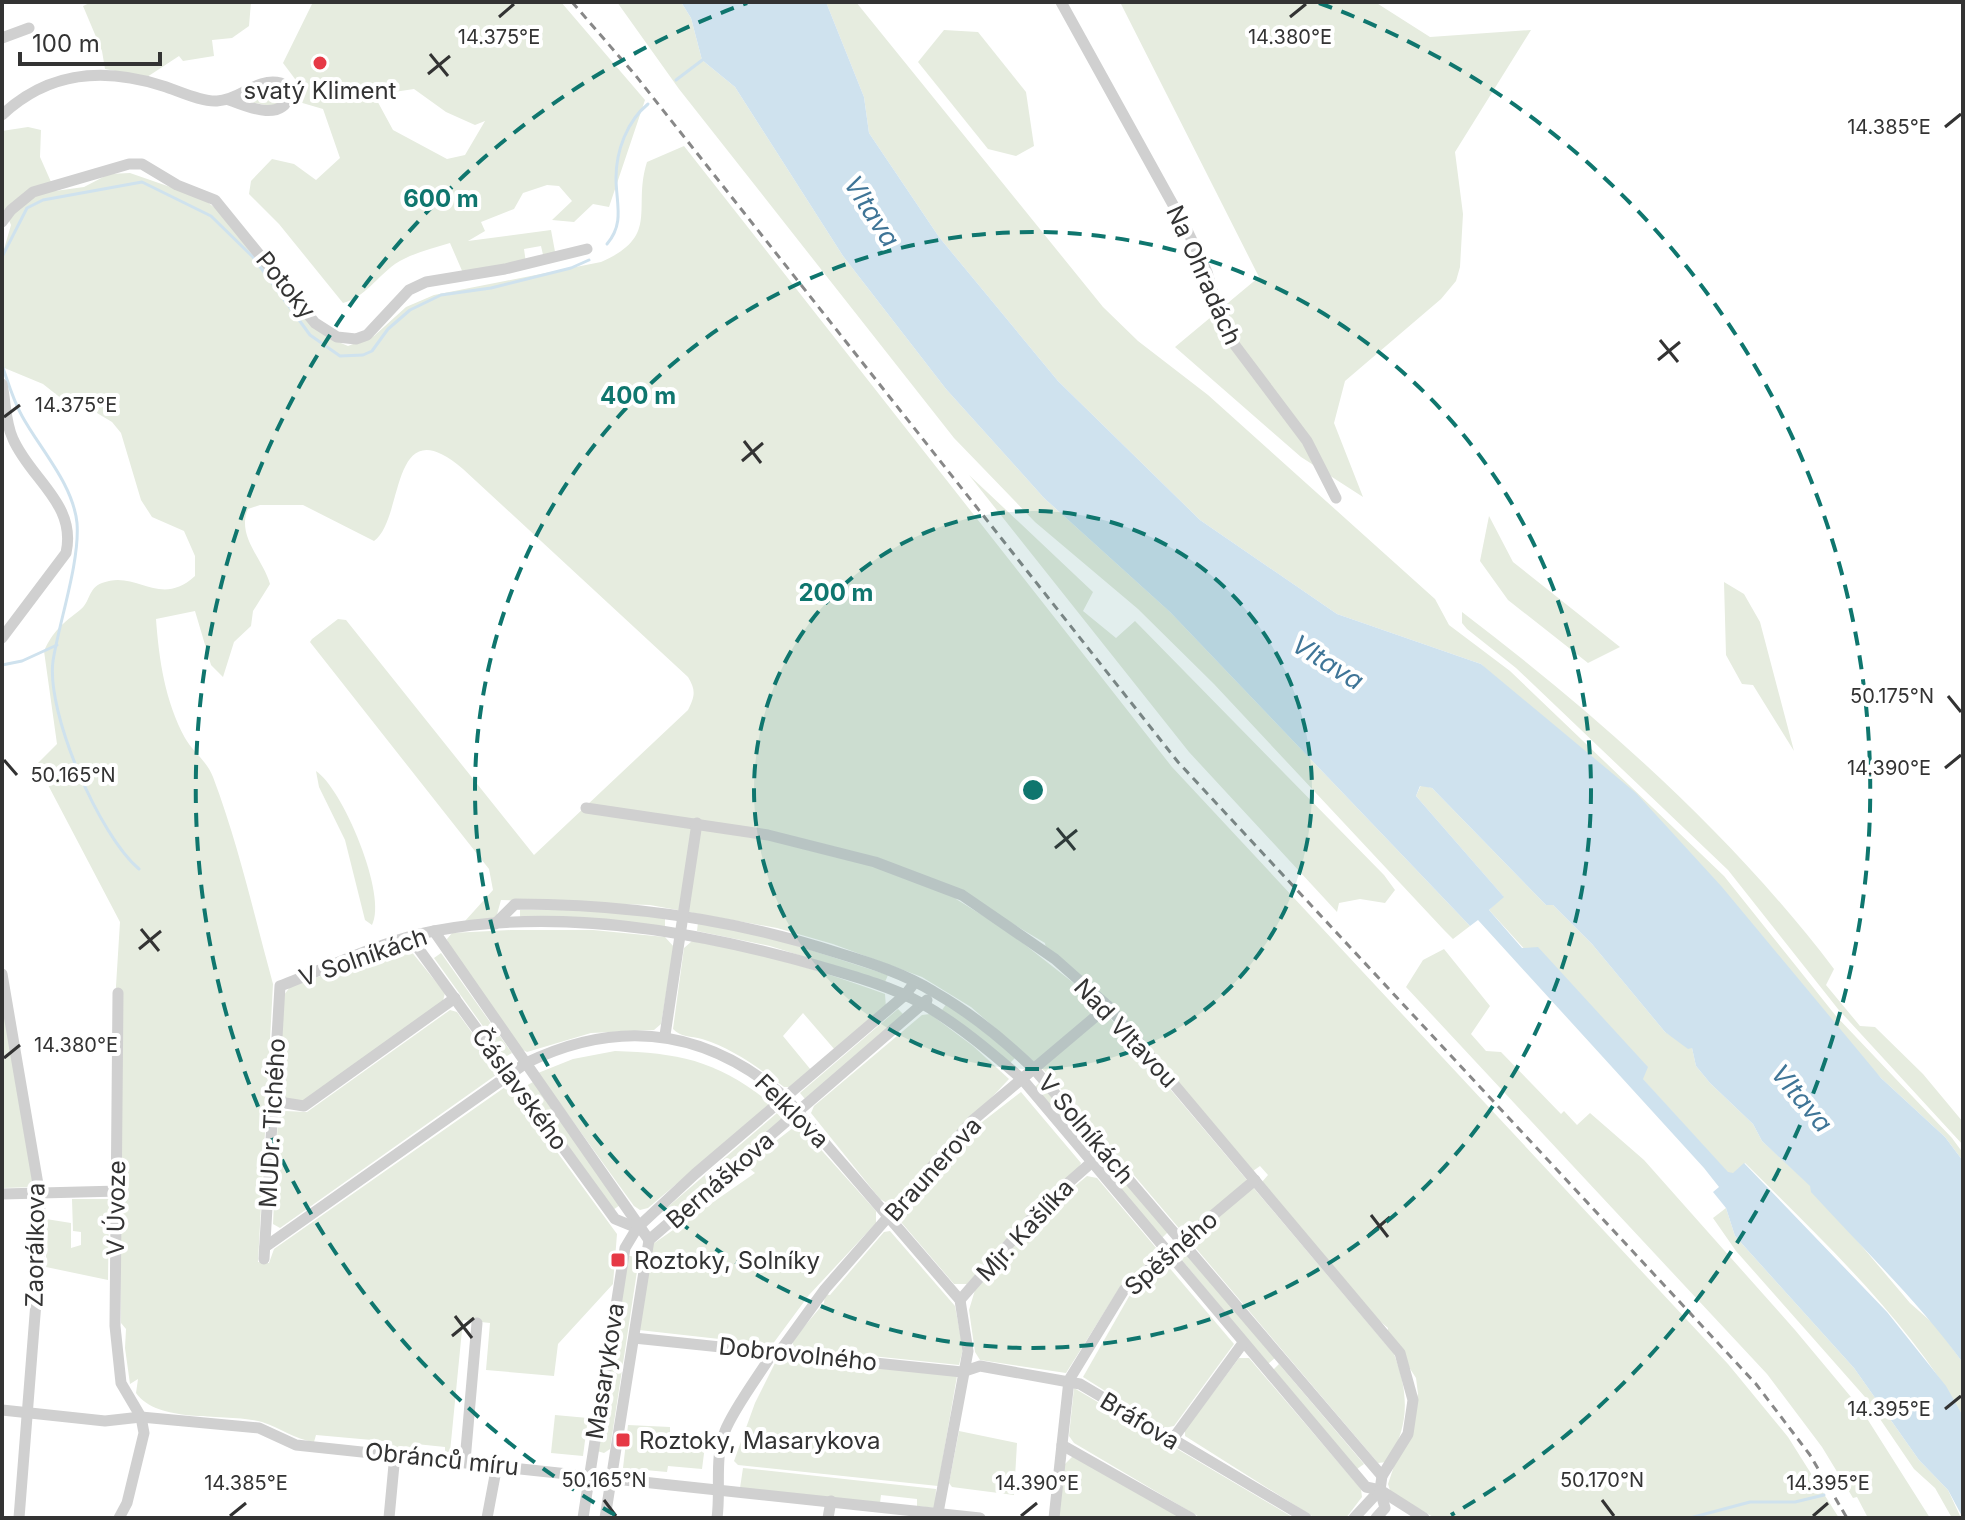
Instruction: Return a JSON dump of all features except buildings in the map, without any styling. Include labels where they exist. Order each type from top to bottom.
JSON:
[{"type":"street","name":"Na Ohradách","points":[[1061,2],[1187,230],[1207,272],[1222,328],[1307,441],[1336,498]]},
{"type":"street","points":[[2,38],[29,28]]},
{"type":"street","points":[[2,115],[44,85],[72,76],[112,74],[213,101],[227,99],[269,81],[281,83],[290,95],[282,107],[261,111],[227,99]]},
{"type":"street","name":"Potoky","points":[[2,222],[33,192],[129,164],[142,164],[177,185],[215,200],[315,323],[323,331],[347,340],[367,335],[409,290],[426,282],[505,269],[587,249]]},
{"type":"street","points":[[2,384],[6,421],[14,442],[59,503],[69,540],[66,553],[2,638]]},
{"type":"street","name":"Nad Vltavou","points":[[586,808],[768,835],[875,862],[962,895],[1055,959],[1108,1006],[1400,1353],[1413,1400],[1408,1434],[1382,1476]]},
{"type":"street","points":[[665,1035],[697,823]]},
{"type":"street","name":"V Solníkách","points":[[495,924],[515,904],[585,904],[682,916],[806,942],[934,991],[1007,1043],[1035,1070],[1382,1476]]},
{"type":"street","name":"V Solníkách","points":[[280,986],[410,937],[434,931],[495,924],[584,923],[681,935],[802,961],[905,995],[923,1004],[1023,1080],[1366,1487],[1380,1490],[1424,1518]]},
{"type":"street","name":"Čáslavského","points":[[434,931],[632,1212],[637,1228]]},
{"type":"street","name":"Čáslavského","points":[[410,937],[615,1219],[637,1228],[649,1240]]},
{"type":"street","name":"Zaorálkova","points":[[2,974],[39,1193],[39,1264],[19,1518]]},
{"type":"street","name":"Bernáškova","points":[[637,1228],[905,995],[915,982]]},
{"type":"street","name":"MUDr. Tichého","points":[[265,1253],[280,986]]},
{"type":"street","name":"Bernáškova","points":[[649,1240],[923,1004],[934,991]]},
{"type":"street","name":"V Úvoze","points":[[118,993],[116,1340],[121,1383],[141,1417]]},
{"type":"street","points":[[273,1101],[304,1106],[455,998]]},
{"type":"street","name":"Braunerova","points":[[717,1518],[721,1490],[718,1465],[725,1431],[777,1351],[825,1289],[972,1121],[1108,1006]]},
{"type":"street","name":"Felklova","points":[[265,1253],[526,1063],[561,1046],[605,1036],[665,1035],[723,1053],[756,1072],[786,1098],[960,1300]]},
{"type":"street","name":"Mjr. Kašlíka","points":[[960,1300],[1042,1206],[1092,1162]]},
{"type":"street","name":"Spěšného","points":[[1054,1518],[1069,1380],[1124,1290],[1255,1180]]},
{"type":"street","points":[[2,1194],[119,1191]]},
{"type":"street","name":"Masarykova","points":[[583,1518],[625,1248],[637,1228]]},
{"type":"street","name":"Masarykova","points":[[605,1518],[649,1240]]},
{"type":"street","points":[[938,1516],[968,1351],[960,1300]]},
{"type":"street","points":[[465,1461],[477,1323]]},
{"type":"street","name":"Dobrovolného","points":[[634,1338],[962,1372]]},
{"type":"street","points":[[1172,1440],[1243,1343]]},
{"type":"street","name":"Bráfova","points":[[962,1372],[980,1366],[1069,1380],[1306,1518]]},
{"type":"street","name":"Obránců míru","points":[[2,1410],[105,1421],[141,1417],[259,1428],[296,1445],[831,1501],[938,1516],[980,1518]]},
{"type":"street","points":[[119,1518],[144,1433],[141,1417]]},
{"type":"street","points":[[1062,1445],[1191,1518]]},
{"type":"street","points":[[389,1518],[395,1454]]},
{"type":"street","points":[[487,1518],[497,1465]]},
{"type":"street","points":[[1376,1518],[1385,1508],[1380,1490],[1382,1476]]},
{"type":"street","points":[[1354,1518],[1380,1490]]},
{"type":"street","points":[[828,1518],[831,1501]]},
{"type":"shaded area","points":[[92,2],[251,2],[249,26],[232,38],[212,40],[214,56],[183,61],[179,56],[147,77],[105,69],[102,51],[83,6]]},
{"type":"shaded area","points":[[313,2],[561,2],[645,100],[609,207],[593,204],[574,222],[552,220],[572,201],[559,186],[547,185],[523,193],[514,209],[481,222],[485,231],[468,241],[551,230],[556,257],[544,259],[541,246],[524,249],[526,263],[463,273],[450,243],[401,260],[364,291],[343,303],[279,224],[249,194],[251,181],[272,159],[294,164],[316,180],[340,158],[323,109],[299,102],[301,87],[283,63]],"holes":[[[414,89],[446,112],[475,125],[485,121],[465,155],[447,159],[393,130],[374,95]]]},
{"type":"shaded area","points":[[617,2],[681,2],[691,18],[702,60],[735,87],[843,256],[946,389],[1044,498],[1170,612],[1470,926],[1453,939],[1214,684],[1138,609],[1035,522],[954,438],[679,89]]},
{"type":"shaded area","points":[[826,2],[856,2],[1103,307],[1138,341],[1208,395],[1435,599],[1449,625],[1510,671],[1724,876],[1836,1016],[1952,1138],[1963,1153],[1963,1161],[1945,1137],[1881,1078],[1481,664],[1337,614],[1200,520],[1058,381],[939,237],[869,133],[864,97]]},
{"type":"shaded area","points":[[1120,2],[1375,2],[1430,37],[1531,30],[1455,152],[1463,214],[1460,267],[1456,281],[1441,299],[1345,381],[1334,423],[1363,497],[1301,457],[1175,347],[1259,277]]},
{"type":"shaded area","points":[[944,30],[978,32],[1026,92],[1034,146],[1016,156],[988,149],[918,62]]},
{"type":"shaded area","points":[[278,86],[285,94],[280,104],[271,106],[234,99],[255,88]]},
{"type":"shaded area","points":[[28,127],[41,130],[40,157],[55,191],[84,187],[109,174],[130,173],[202,198],[223,214],[336,341],[348,346],[374,336],[406,307],[434,295],[601,262],[620,252],[638,231],[647,162],[684,146],[1172,767],[1728,1364],[1788,1437],[1839,1518],[1435,1518],[1391,1493],[1388,1484],[1418,1394],[1416,1378],[1387,1333],[1388,1328],[1371,1314],[1262,1182],[1268,1175],[1260,1166],[1253,1171],[1161,1067],[1046,949],[1045,943],[948,885],[956,899],[1006,930],[1094,999],[1394,1354],[1405,1409],[1400,1435],[1387,1462],[1378,1463],[1049,1075],[971,1007],[922,977],[833,944],[777,928],[650,905],[501,900],[496,918],[465,921],[493,890],[489,869],[310,642],[312,639],[338,619],[346,620],[534,855],[688,710],[693,689],[688,677],[463,469],[439,453],[422,451],[410,458],[402,473],[384,529],[374,541],[303,505],[260,505],[248,509],[245,529],[270,584],[253,611],[251,626],[234,642],[223,677],[211,665],[195,611],[156,619],[161,665],[172,710],[185,738],[213,777],[273,984],[258,1262],[269,1263],[274,1249],[508,1085],[617,1234],[613,1284],[558,1344],[554,1376],[486,1370],[490,1323],[463,1320],[450,1452],[445,1452],[445,1447],[416,1444],[414,1451],[384,1448],[383,1441],[316,1435],[314,1442],[262,1422],[176,1414],[147,1403],[136,1393],[138,1379],[130,1384],[126,1329],[121,1323],[120,1095],[113,1034],[120,922],[37,764],[57,744],[44,651],[55,633],[83,607],[97,585],[115,580],[170,589],[195,576],[195,556],[184,531],[152,517],[141,500],[121,433],[112,422],[87,407],[67,403],[43,384],[2,367],[2,256],[11,225],[2,204],[2,131]]},
{"type":"shaded area","points":[[969,475],[1093,592],[1083,611],[1116,638],[1135,621],[1384,875],[1395,890],[1385,903],[1360,899],[1339,903],[1337,912],[1189,752]]},
{"type":"shaded area","points":[[1489,516],[1513,562],[1620,647],[1588,663],[1508,600],[1480,561]]},
{"type":"shaded area","points":[[1724,582],[1744,594],[1760,622],[1794,751],[1753,685],[1742,684],[1726,655]]},
{"type":"shaded area","points":[[1462,612],[1612,734],[1707,823],[1794,919],[1834,969],[1826,985],[1860,1026],[1875,1027],[1923,1074],[1963,1122],[1963,1145],[1838,1009],[1728,870],[1516,668],[1467,629],[1462,623]]},
{"type":"shaded area","points":[[316,771],[338,799],[360,844],[374,891],[372,925],[365,920],[345,840],[319,787]]},
{"type":"shaded area","points":[[1421,785],[1432,788],[1546,905],[1553,905],[1592,944],[1665,1032],[1692,1048],[1696,1066],[1710,1083],[1753,1124],[1762,1141],[1811,1186],[1910,1303],[1936,1326],[1963,1363],[1963,1416],[1917,1347],[1863,1283],[1745,1163],[1733,1174],[1728,1173],[1489,910],[1503,896],[1416,796]]},
{"type":"shaded area","points":[[520,910],[586,910],[665,918],[665,927],[520,919]]},
{"type":"shaded area","points":[[698,922],[773,938],[888,975],[885,982],[770,946],[697,931]]},
{"type":"shaded area","points":[[593,930],[665,937],[674,947],[661,1024],[654,1030],[591,1033],[527,1052],[521,1049],[449,948],[447,939],[452,933]]},
{"type":"shaded area","points":[[692,941],[814,970],[885,994],[886,1008],[835,1050],[803,1013],[783,1036],[811,1070],[792,1087],[784,1087],[735,1053],[673,1029],[684,948]]},
{"type":"shaded area","points":[[406,945],[445,993],[443,1001],[305,1101],[286,1100],[279,1094],[284,995],[290,987]]},
{"type":"shaded area","points":[[1444,949],[1490,1006],[1471,1034],[1486,1051],[1501,1052],[1561,1114],[1564,1111],[1577,1125],[1590,1113],[1644,1160],[1861,1409],[1930,1518],[1868,1518],[1822,1447],[1767,1374],[1406,987],[1423,960]]},
{"type":"shaded area","points":[[441,953],[512,1053],[505,1057],[434,958]]},
{"type":"shaded area","points":[[2,990],[35,1187],[2,1188]]},
{"type":"shaded area","points":[[947,1003],[1016,1057],[1010,1063],[942,1010]]},
{"type":"shaded area","points":[[898,1009],[904,1015],[805,1099],[800,1093]]},
{"type":"shaded area","points":[[450,1010],[457,1012],[497,1067],[496,1075],[280,1228],[273,1224],[278,1117],[285,1111],[307,1112]]},
{"type":"shaded area","points":[[930,1014],[973,1046],[1009,1079],[895,1201],[887,1203],[880,1199],[811,1113],[814,1106],[922,1015]]},
{"type":"shaded area","points":[[615,1051],[659,1054],[698,1062],[734,1078],[771,1104],[648,1208],[640,1210],[634,1206],[538,1073],[573,1059]]},
{"type":"shaded area","points":[[533,1082],[620,1205],[613,1210],[526,1086]]},
{"type":"shaded area","points":[[1040,1082],[1168,1232],[1162,1238],[1034,1088]]},
{"type":"shaded area","points":[[1021,1092],[1081,1163],[1037,1204],[967,1284],[954,1284],[901,1222],[900,1215],[977,1126]]},
{"type":"shaded area","points":[[777,1113],[782,1119],[668,1217],[663,1211]]},
{"type":"shaded area","points":[[798,1124],[876,1211],[876,1223],[809,1295],[772,1345],[639,1330],[653,1244],[755,1173],[745,1165]]},
{"type":"shaded area","points":[[1087,1176],[1097,1178],[1157,1249],[1153,1258],[1122,1284],[1066,1373],[980,1360],[975,1352],[969,1310],[975,1290],[1044,1212]]},
{"type":"shaded area","points":[[72,1199],[109,1199],[108,1280],[46,1267],[46,1219],[71,1223],[71,1248],[81,1245],[81,1232],[73,1231]]},
{"type":"shaded area","points":[[1726,1208],[1735,1236],[1854,1368],[1919,1460],[1948,1490],[1961,1518],[1952,1518],[1935,1488],[1914,1469],[1865,1397],[1736,1251],[1713,1218]]},
{"type":"shaded area","points":[[890,1231],[955,1306],[963,1349],[959,1365],[794,1348],[792,1341],[824,1303],[825,1294],[830,1295],[884,1232]]},
{"type":"shaded area","points":[[1187,1254],[1275,1358],[1268,1364],[1181,1259]]},
{"type":"shaded area","points":[[626,1255],[639,1258],[610,1449],[604,1453],[597,1451]]},
{"type":"shaded area","points":[[1167,1265],[1234,1344],[1174,1426],[1164,1428],[1083,1377],[1131,1293]]},
{"type":"shaded area","points":[[778,1357],[957,1376],[938,1486],[738,1465],[734,1461],[755,1403]]},
{"type":"shaded area","points":[[1239,1358],[1249,1358],[1361,1489],[1362,1497],[1346,1518],[1315,1518],[1185,1436],[1185,1430]]},
{"type":"shaded area","points":[[1279,1364],[1364,1464],[1357,1469],[1273,1370]]},
{"type":"shaded area","points":[[1074,1388],[1294,1518],[1201,1518],[1074,1443],[1069,1436]]},
{"type":"shaded area","points":[[555,1415],[588,1418],[583,1456],[551,1453]]},
{"type":"shaded area","points":[[628,1425],[670,1427],[670,1436],[706,1438],[702,1469],[668,1466],[667,1472],[623,1468]]},
{"type":"shaded area","points":[[959,1431],[1017,1443],[1014,1495],[952,1487],[949,1483]]},
{"type":"shaded area","points":[[1074,1455],[1186,1518],[1058,1518],[1064,1465]]},
{"type":"shaded area","points":[[743,1468],[936,1489],[935,1508],[917,1506],[917,1499],[881,1495],[880,1503],[740,1488]]},
{"type":"water","name":"Vltava","points":[[681,2],[826,2],[864,97],[869,133],[939,237],[1058,381],[1200,520],[1337,614],[1481,664],[1636,793],[1722,887],[1881,1078],[1945,1137],[1963,1161],[1963,1363],[1909,1297],[1811,1192],[1810,1186],[1762,1141],[1753,1124],[1710,1083],[1696,1066],[1692,1048],[1688,1049],[1665,1032],[1592,944],[1553,905],[1546,905],[1432,788],[1420,786],[1416,796],[1504,897],[1489,910],[1522,948],[1538,947],[1648,1067],[1643,1079],[1728,1172],[1733,1173],[1744,1163],[1887,1312],[1946,1386],[1963,1416],[1963,1518],[1948,1490],[1919,1460],[1854,1368],[1735,1236],[1726,1208],[1713,1192],[1719,1187],[1704,1168],[1478,920],[1470,926],[1170,612],[1044,498],[946,389],[843,256],[735,87],[702,60],[691,18]]},
{"type":"waterway","points":[[676,80],[705,58]]},
{"type":"waterway","points":[[607,244],[618,220],[618,157],[634,119],[648,104]]},
{"type":"waterway","points":[[2,257],[27,208],[43,200],[142,182],[211,216],[253,257],[310,335],[340,356],[363,355],[372,351],[388,329],[410,310],[441,295],[491,288],[571,268],[589,260]]},
{"type":"waterway","points":[[2,365],[19,410],[69,494],[77,523],[72,574],[53,661],[58,711],[78,772],[92,802],[124,852],[139,869]]},
{"type":"waterway","points":[[2,665],[22,661],[57,645]]},
{"type":"waterway","points":[[1690,1518],[1750,1502],[1795,1502],[1824,1495]]},
{"type":"railway","points":[[572,2],[636,76],[1178,762],[1756,1384],[1810,1455],[1847,1518]]},
{"type":"place","name":"svatý Kliment","points":[[320,63]]},
{"type":"place","name":"Roztoky, Solníky","points":[[618,1260]]},
{"type":"place","name":"Roztoky, Masarykova","points":[[623,1440]]}]
